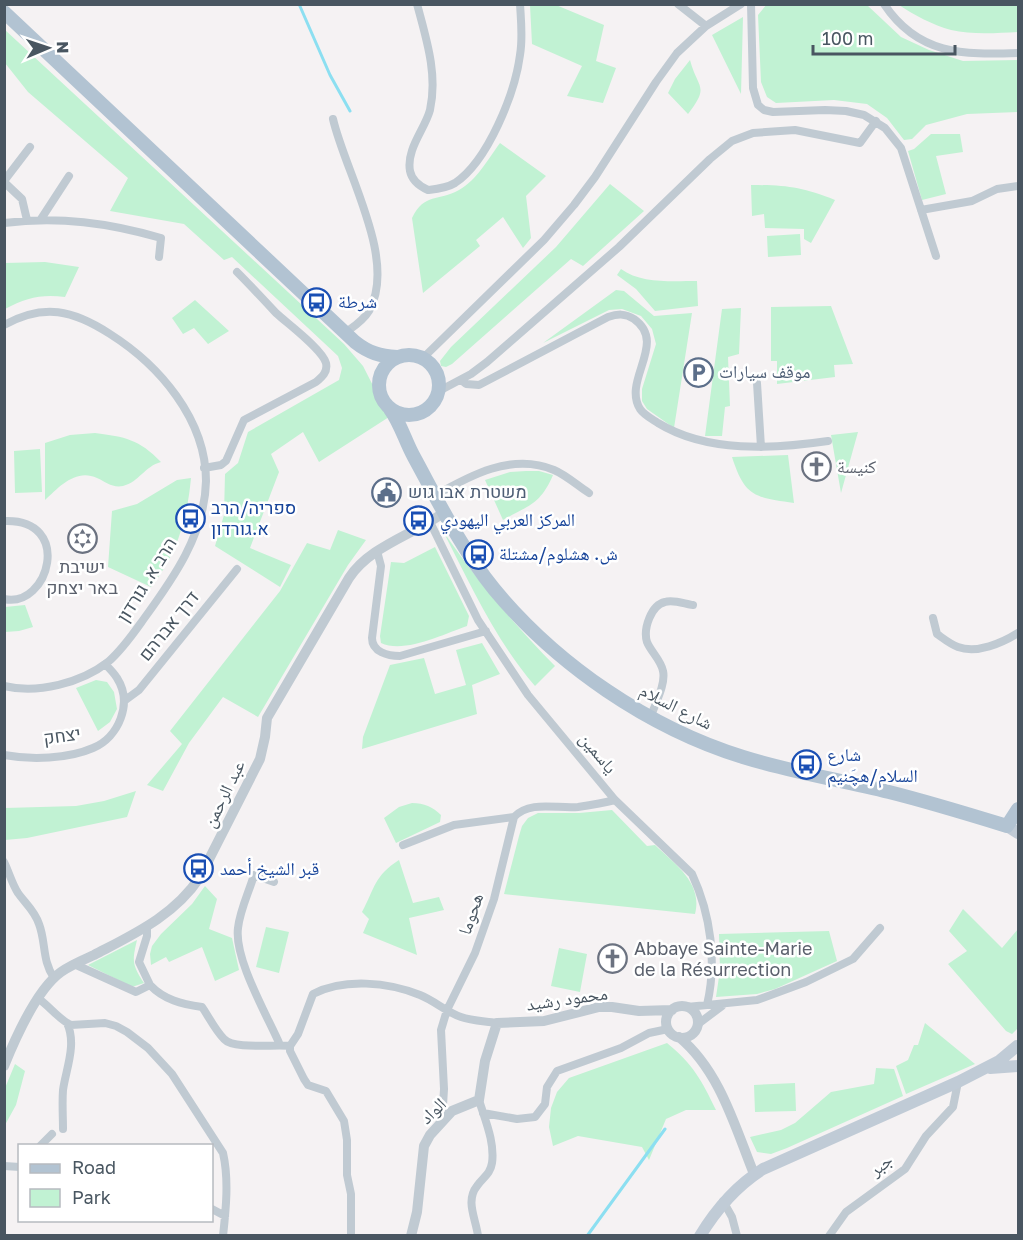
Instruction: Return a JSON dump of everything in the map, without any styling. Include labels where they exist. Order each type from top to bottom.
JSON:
[{"type":"main road","points":[[4,12],[350,338],[371,362],[384,403],[390,409],[405,415],[423,412],[430,407],[439,391],[439,381],[431,364],[423,358],[406,354],[397,357],[380,356],[371,353],[350,338]]},
{"type":"main road","points":[[379,387],[383,369],[397,357]]},
{"type":"main road","name":"شارع السلام","points":[[390,409],[402,427],[417,463],[443,513],[481,571],[521,619],[567,662],[604,688],[651,716],[693,737],[743,757],[907,797],[1013,830]]},
{"type":"main road","name":"شارع السلام","points":[[417,463],[412,446],[413,431],[417,418],[423,412]]},
{"type":"main road","points":[[1013,830],[1018,809]]},
{"type":"main road","points":[[1018,1044],[1018,1059]]},
{"type":"main road","points":[[700,1236],[723,1201],[754,1174],[958,1082],[1007,1056],[1018,1044]]},
{"type":"main road","points":[[986,1068],[1018,1066]]},
{"type":"street","points":[[420,6],[430,53],[432,90],[430,111],[410,158],[410,171],[414,181],[428,190],[452,185],[463,177],[475,163],[496,127],[518,68],[522,36],[520,4]]},
{"type":"street","points":[[678,4],[706,26]]},
{"type":"street","points":[[423,358],[544,240],[574,205],[595,177],[669,63],[686,44],[706,26],[741,4]]},
{"type":"street","points":[[751,4],[753,88],[756,102],[761,108],[773,112],[846,111],[864,115],[885,128],[901,148],[936,256]]},
{"type":"street","points":[[884,4],[906,28],[932,45],[965,54],[1018,53]]},
{"type":"street","points":[[333,119],[372,235],[378,274],[375,296],[369,310],[350,338]]},
{"type":"street","points":[[439,391],[461,380],[487,362],[619,247],[732,141],[753,133],[795,130],[860,143],[876,122]]},
{"type":"street","points":[[27,220],[22,199],[4,182],[30,147]]},
{"type":"street","points":[[41,219],[69,176]]},
{"type":"street","points":[[921,210],[972,201],[997,189],[1018,186]]},
{"type":"street","points":[[4,223],[41,219],[102,223],[161,238],[159,257]]},
{"type":"street","points":[[204,468],[221,465],[226,461],[244,420],[316,382],[327,369],[326,362],[320,353],[237,272]]},
{"type":"street","name":"הרב א. גורדון","points":[[4,325],[31,313],[61,312],[99,327],[128,345],[171,388],[186,410],[202,452],[206,480],[203,505],[189,549],[173,578],[128,641],[105,664],[91,673],[49,686],[26,688],[4,686]]},
{"type":"street","points":[[461,380],[466,384],[479,386],[608,316],[623,314],[643,328],[648,342],[635,388],[640,410],[648,417],[690,439],[761,447],[828,441]]},
{"type":"street","points":[[757,383],[761,447]]},
{"type":"street","points":[[434,496],[469,476],[488,469],[521,464],[542,465],[557,471],[589,493]]},
{"type":"street","name":"عبد الرحمن","points":[[4,1066],[20,1030],[54,978],[74,964],[147,927],[192,889],[253,774],[263,749],[267,718],[349,578],[358,566],[376,551],[443,513]]},
{"type":"street","points":[[4,520],[24,521],[38,531],[46,544],[49,555],[46,572],[31,592],[22,598],[4,599]]},
{"type":"street","name":"ياسمين","points":[[430,522],[478,620],[528,695],[615,800],[692,874],[698,886],[712,953],[712,973],[706,1005]]},
{"type":"street","points":[[376,551],[381,566],[372,638],[372,643],[376,648],[385,654],[400,656],[486,631]]},
{"type":"street","name":"דרך אברהם","points":[[124,701],[139,690],[237,569]]},
{"type":"street","points":[[651,716],[664,672],[645,635],[649,619],[663,602],[693,605]]},
{"type":"street","points":[[933,618],[937,634],[961,648],[974,649],[989,646],[1018,633]]},
{"type":"street","points":[[105,664],[117,677],[124,701]]},
{"type":"street","name":"יצחק","points":[[4,755],[56,756],[93,748],[105,741],[116,729],[122,716],[124,701]]},
{"type":"street","points":[[403,845],[454,825],[514,817],[525,809],[577,807],[615,800]]},
{"type":"street","name":"هحوما","points":[[442,1120],[444,1089],[441,1030],[447,1010],[475,953],[487,920],[514,817]]},
{"type":"street","points":[[4,862],[18,892],[30,906],[40,926],[45,958],[54,978]]},
{"type":"street","points":[[274,882],[254,875],[238,927],[238,942],[244,965],[280,1045]]},
{"type":"street","points":[[147,927],[140,962],[150,985],[158,994],[182,1004],[202,1007],[225,1041],[235,1045],[291,1046],[290,1051],[304,1079],[308,1084],[326,1091],[344,1121],[347,1140],[347,1174],[351,1194],[351,1236]]},
{"type":"street","points":[[754,1174],[723,1096],[703,1064],[667,1027],[667,1019],[672,1010],[682,1006],[766,998],[837,968],[853,959],[880,928]]},
{"type":"street","points":[[74,964],[136,992],[150,985]]},
{"type":"street","name":"محمود رشيد","points":[[291,1046],[313,994],[324,988],[361,984],[418,994],[467,1019],[497,1023],[544,1021],[612,1007],[650,1014],[667,1027]]},
{"type":"street","points":[[39,999],[53,1009],[67,1023],[70,1030],[68,1071],[63,1090],[63,1130]]},
{"type":"street","points":[[678,1037],[686,1037],[715,1010],[731,1002]]},
{"type":"street","points":[[687,1007],[696,1015],[698,1049],[703,1064]]},
{"type":"street","name":"محمود رشيد","points":[[639,1011],[672,1010]]},
{"type":"street","points":[[67,1023],[71,1025],[105,1023],[116,1026],[134,1037],[161,1060],[223,1153],[226,1165],[224,1236]]},
{"type":"street","points":[[478,1236],[471,1212],[473,1193],[478,1183],[486,1178],[493,1156],[492,1142],[479,1100],[485,1061],[497,1023]]},
{"type":"street","points":[[483,1113],[517,1119],[535,1117],[545,1104],[547,1087],[557,1071],[621,1048],[649,1033],[667,1027]]},
{"type":"street","name":"جبر","points":[[830,1236],[846,1212],[905,1169],[926,1136],[953,1107],[958,1082]]},
{"type":"street","name":"الواد","points":[[411,1236],[417,1212],[424,1146],[442,1120],[452,1111],[479,1100]]},
{"type":"street","points":[[42,1144],[52,1134]]},
{"type":"street","points":[[723,1201],[732,1217],[737,1236]]},
{"type":"street","points":[[213,1210],[225,1216]]},
{"type":"green space","points":[[767,4],[867,5],[901,37],[929,50],[963,61],[1018,60],[1018,112],[967,114],[926,125],[912,139],[904,140],[887,118],[867,104],[834,100],[776,103],[767,97],[761,82],[758,15]]},
{"type":"green space","points":[[530,5],[556,5],[604,25],[596,61],[616,68],[603,103],[567,96],[582,66],[532,44]]},
{"type":"green space","points":[[899,5],[1018,5],[1018,32],[959,32],[937,25]]},
{"type":"green space","points":[[743,17],[741,94],[712,35]]},
{"type":"green space","points":[[4,29],[344,344],[363,366],[389,417],[319,462],[303,432],[271,454],[279,472],[250,548],[291,565],[280,587],[215,546],[224,515],[225,474],[238,463],[248,432],[339,380],[342,368],[338,356],[232,257],[224,260],[184,224],[110,211],[128,178],[28,92],[5,63]]},
{"type":"green space","points":[[690,60],[700,92],[699,98],[688,114],[668,93],[675,79]]},
{"type":"green space","points":[[931,134],[960,134],[963,152],[936,156],[946,194],[922,200],[908,151],[914,149]]},
{"type":"green space","points":[[500,143],[546,176],[526,196],[531,238],[523,248],[503,217],[476,240],[480,246],[423,293],[412,218],[422,204],[451,194],[471,181]]},
{"type":"green space","points":[[610,184],[644,211],[583,266],[571,259],[452,364],[446,367],[441,366],[440,361],[451,347],[556,247]]},
{"type":"green space","points":[[751,185],[794,188],[835,200],[811,243],[804,239],[804,229],[765,228],[764,214],[752,216]]},
{"type":"green space","points":[[800,234],[801,255],[768,257],[767,236]]},
{"type":"green space","points":[[45,262],[79,267],[65,297],[34,298],[5,309],[5,263]]},
{"type":"green space","points":[[621,269],[629,274],[648,279],[697,281],[698,306],[655,311],[636,289],[617,275]]},
{"type":"green space","points":[[616,290],[624,291],[654,316],[692,313],[674,428],[647,409],[642,401],[642,389],[656,344],[652,329],[641,316],[622,309],[609,310],[543,343]]},
{"type":"green space","points":[[195,300],[229,331],[208,344],[194,328],[183,334],[172,318]]},
{"type":"green space","points":[[831,306],[853,364],[834,365],[835,377],[777,384],[777,361],[771,361],[771,307]]},
{"type":"green space","points":[[741,308],[739,354],[728,357],[730,406],[725,407],[722,436],[705,436],[722,309]]},
{"type":"green space","points":[[858,432],[841,493],[831,435]]},
{"type":"green space","points":[[95,433],[131,440],[146,448],[161,462],[123,486],[112,485],[89,476],[75,477],[68,480],[45,500],[45,443],[70,435]]},
{"type":"green space","points":[[40,449],[42,492],[15,493],[14,451]]},
{"type":"green space","points":[[788,455],[794,503],[769,499],[753,493],[742,480],[732,457]]},
{"type":"green space","points":[[539,471],[553,475],[543,493],[533,503],[503,520],[485,480],[510,472]]},
{"type":"green space","points":[[191,478],[187,508],[179,536],[168,562],[151,587],[108,567],[112,511],[137,504],[177,480]]},
{"type":"green space","points":[[338,530],[366,540],[348,565],[258,717],[223,697],[189,743],[163,791],[147,785],[182,744],[170,731],[280,591],[307,543],[330,550]]},
{"type":"green space","points":[[443,531],[496,601],[555,666],[535,686],[496,631]]},
{"type":"green space","points":[[435,547],[469,616],[467,626],[412,645],[390,646],[381,643],[380,636],[391,562],[404,563]]},
{"type":"green space","points":[[25,605],[33,627],[5,632],[5,607]]},
{"type":"green space","points":[[482,643],[500,674],[472,685],[477,714],[362,749],[363,737],[390,665],[424,658],[435,694],[466,685],[456,650]]},
{"type":"green space","points":[[96,680],[107,682],[114,692],[117,709],[110,722],[98,731],[76,688]]},
{"type":"green space","points":[[136,791],[127,817],[27,838],[5,840],[5,808],[76,806],[104,801]]},
{"type":"green space","points":[[412,803],[435,810],[441,815],[440,822],[396,843],[384,818],[399,807]]},
{"type":"green space","points":[[612,810],[647,846],[655,845],[686,875],[695,893],[695,914],[504,894],[522,826],[528,818],[538,813]]},
{"type":"green space","points":[[399,860],[413,903],[439,897],[444,910],[409,918],[417,955],[363,933],[369,919],[362,912],[373,889],[380,877]]},
{"type":"green space","points":[[205,886],[217,899],[209,929],[232,938],[239,970],[215,981],[202,947],[169,962],[166,957],[151,965],[152,946],[192,904]]},
{"type":"green space","points":[[963,909],[1002,948],[1018,929],[1018,1028],[1012,1034],[1006,1031],[948,964],[967,951],[949,931]]},
{"type":"green space","points":[[266,927],[289,932],[279,973],[256,967]]},
{"type":"green space","points":[[829,931],[837,961],[775,989],[757,994],[716,997],[720,970],[719,934]]},
{"type":"green space","points":[[137,940],[134,963],[144,983],[132,987],[88,965]]},
{"type":"green space","points":[[559,948],[587,954],[580,992],[551,986]]},
{"type":"green space","points":[[925,1023],[975,1064],[906,1094],[896,1066],[908,1060],[914,1045],[918,1045]]},
{"type":"green space","points":[[667,1043],[684,1058],[696,1074],[716,1110],[686,1110],[666,1119],[649,1160],[642,1147],[578,1136],[553,1146],[549,1127],[551,1108],[557,1092],[569,1078]]},
{"type":"green space","points":[[15,1064],[25,1071],[16,1105],[5,1125],[5,1088]]},
{"type":"green space","points":[[876,1068],[894,1069],[903,1096],[787,1148],[771,1154],[757,1152],[750,1137],[781,1130],[795,1123],[831,1092],[874,1084]]},
{"type":"green space","points":[[795,1083],[796,1111],[755,1112],[754,1085]]},
{"type":"waterway","points":[[299,4],[330,75],[350,111]]},
{"type":"waterway","points":[[587,1236],[665,1129]]},
{"type":"place","name":"شرطة","points":[[317,302]]},
{"type":"place","name":"موقف سيارات","points":[[698,372]]},
{"type":"place","name":"كنيسة","points":[[816,467]]},
{"type":"place","name":"משטרת אבו גוש","points":[[387,492]]},
{"type":"place","name":"ספריה/הרב א.גורדון","points":[[190,518]]},
{"type":"place","name":"المركز العربي اليهودي","points":[[419,520]]},
{"type":"place","name":"ישיבת באר יצחק","points":[[82,538]]},
{"type":"place","name":"ش. هشلوم/مشتلة","points":[[478,554]]},
{"type":"place","name":"شارع السلام/هچَنيم","points":[[806,765]]},
{"type":"place","name":"قبر الشيخ أحمد","points":[[199,869]]},
{"type":"place","name":"Abbaye Sainte-Marie de la Résurrection","points":[[613,959]]}]
